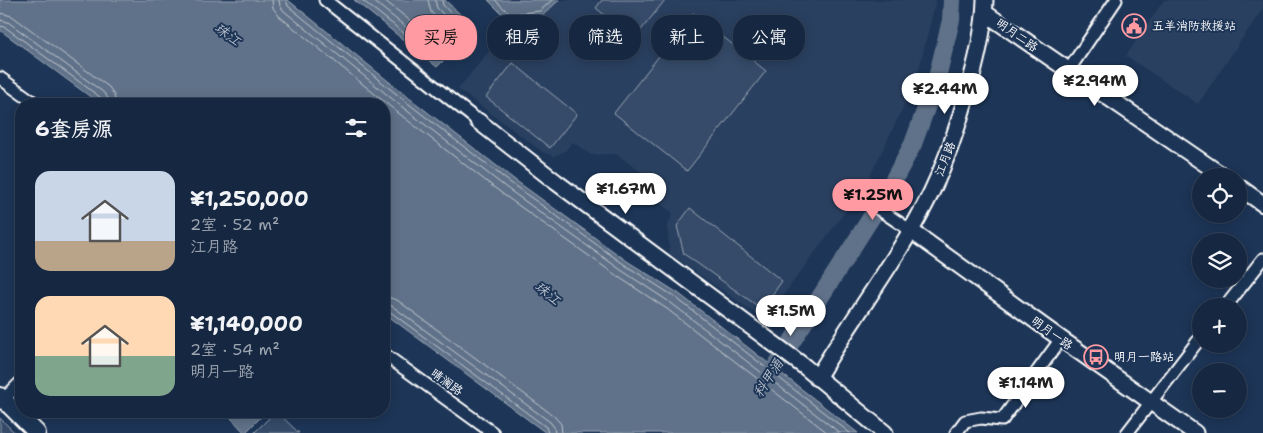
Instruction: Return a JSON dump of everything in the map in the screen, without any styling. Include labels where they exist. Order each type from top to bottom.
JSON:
[{"type":"main road","points":[[1,399],[15,412]]},
{"type":"main road","points":[[21,418],[37,433]]},
{"type":"street","points":[[325,0],[556,182],[805,366],[885,433]]},
{"type":"street","points":[[1068,71],[1116,0]]},
{"type":"street","name":"明月二路","points":[[985,6],[1068,71],[1211,168]]},
{"type":"street","name":"江月路","points":[[817,378],[910,230],[936,182],[955,134],[978,52],[985,6]]},
{"type":"street","points":[[1,80],[27,98]]},
{"type":"street","points":[[850,190],[910,230]]},
{"type":"street","points":[[1247,193],[1263,204]]},
{"type":"street","name":"明月一路","points":[[910,230],[1195,433]]},
{"type":"street","points":[[1232,298],[1263,259]]},
{"type":"street","points":[[956,433],[965,421],[981,418],[1002,420],[1061,339]]},
{"type":"street","points":[[1127,433],[1192,348]]},
{"type":"street","name":"晴澜路","points":[[390,358],[494,433]]},
{"type":"street","points":[[1,399],[15,387]]},
{"type":"shaded area","points":[[536,0],[936,0],[916,81],[867,182],[765,320],[670,254],[667,226],[673,213],[656,201],[651,179],[616,154],[591,155],[573,142],[565,151],[554,156],[544,153],[458,89],[487,54],[487,60],[559,60],[559,15],[520,15]]},
{"type":"shaded area","points":[[602,0],[665,0],[653,15],[651,15],[641,30],[641,15],[605,15],[596,8]]},
{"type":"shaded area","points":[[1164,0],[1263,0],[1263,8],[1198,104],[1126,56]]},
{"type":"shaded area","points":[[723,37],[733,45],[733,60],[752,60],[766,71],[687,171],[614,113],[656,60],[723,60]]},
{"type":"shaded area","points":[[513,63],[577,114],[550,148],[486,97]]},
{"type":"shaded area","points":[[690,208],[782,281],[762,309],[684,254],[677,226]]},
{"type":"shaded area","points":[[0,418],[15,433],[0,433]]},
{"type":"shaded area","points":[[269,418],[283,418],[299,433],[254,433]]},
{"type":"water","name":"珠江","points":[[0,0],[288,0],[515,180],[627,261],[678,293],[858,433],[546,433],[390,317],[390,98],[92,98],[0,30]]},
{"type":"water","points":[[354,0],[445,0],[461,15],[405,15],[405,41]]},
{"type":"water","points":[[488,0],[559,0],[543,15],[503,15]]},
{"type":"water","points":[[428,60],[444,60],[437,67]]},
{"type":"water","points":[[231,418],[260,418],[245,433]]},
{"type":"waterway","name":"科甲涌","points":[[762,388],[885,196],[913,144],[937,78],[951,20],[952,0]]},
{"type":"place","name":"五羊消防救援站","points":[[1134,26]]},
{"type":"place","name":"明月一路站","points":[[1096,357]]}]
